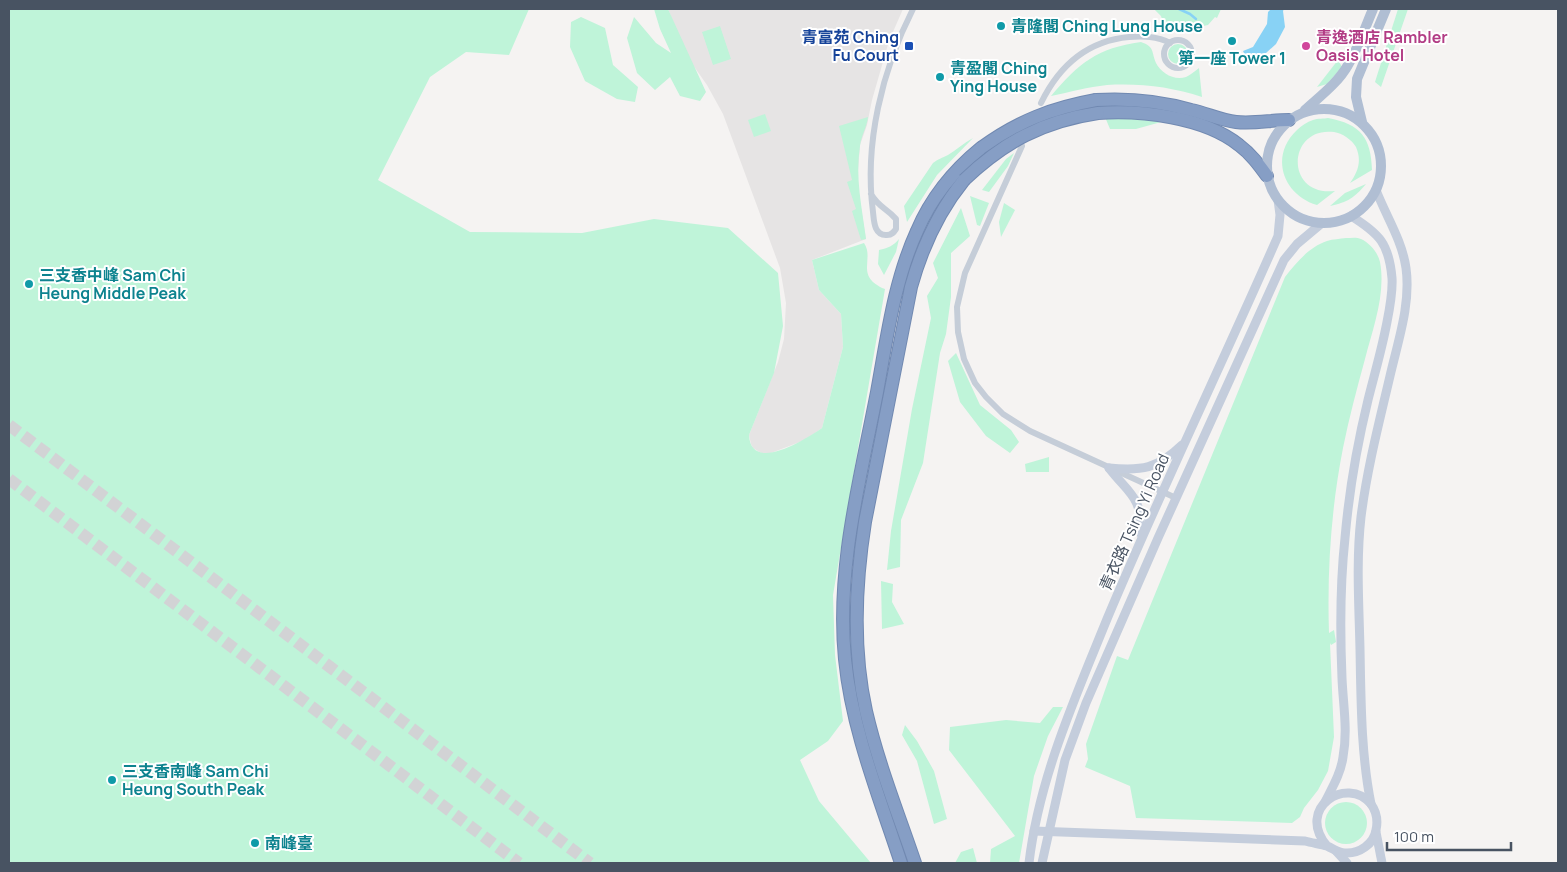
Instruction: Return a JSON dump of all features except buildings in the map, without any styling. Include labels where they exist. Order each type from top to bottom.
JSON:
[{"type":"highway","points":[[916,863],[866,710],[858,660],[856,592],[863,536],[908,301],[921,254],[934,224],[964,180],[1006,146],[1052,123],[1117,99],[1156,102],[1196,111],[1223,120],[1246,123],[1289,120]]},
{"type":"highway","points":[[901,863],[869,768],[853,712],[845,659],[843,607],[848,546],[898,285],[910,247],[924,216],[939,192],[956,171],[998,135],[1032,117],[1074,104],[1159,116],[1217,132],[1240,145],[1256,160],[1267,176]]},
{"type":"main road","name":"青衣路 Tsing Yi Road","points":[[1303,112],[1329,109],[1342,112],[1362,122],[1374,137],[1380,154],[1381,173],[1376,190],[1370,199],[1351,216],[1337,221],[1322,223],[1300,218],[1288,210],[1278,200],[1272,190],[1267,176],[1266,160],[1270,144],[1278,131],[1289,120],[1303,112],[1347,67],[1364,32],[1372,9]]},
{"type":"main road","name":"青衣路 Tsing Yi Road","points":[[1362,122],[1356,97],[1357,79],[1386,9]]},
{"type":"street","points":[[870,194],[878,205],[896,219],[896,229],[891,234],[882,235],[876,229],[870,194],[871,158],[885,78],[897,43],[913,9]]},
{"type":"street","points":[[1041,103],[1059,73],[1072,60],[1094,46],[1119,38],[1137,36],[1163,39],[1170,43]]},
{"type":"street","points":[[1174,40],[1182,40],[1189,45],[1192,57],[1187,64],[1174,67],[1167,61],[1165,53],[1170,43],[1174,40]]},
{"type":"street","points":[[1022,146],[965,273],[957,307],[958,332],[964,359],[976,383],[986,397],[1003,414],[1030,431],[1176,498]]},
{"type":"street","points":[[1376,190],[1403,254],[1407,287],[1404,315],[1368,472],[1359,535],[1358,569],[1365,768],[1371,804],[1377,822],[1376,832],[1382,863]]},
{"type":"street","name":"青衣路 Tsing Yi Road","points":[[1029,863],[1040,802],[1071,707],[1140,541],[1278,236],[1280,215],[1278,200]]},
{"type":"street","points":[[1327,846],[1321,839],[1317,829],[1317,820],[1320,810],[1336,781],[1343,759],[1346,729],[1342,678],[1341,604],[1344,539],[1360,438],[1390,310],[1392,281],[1389,254],[1376,233],[1351,216]]},
{"type":"street","name":"青衣路 Tsing Yi Road","points":[[1042,863],[1065,760],[1086,703],[1284,260],[1297,244],[1322,223]]},
{"type":"street","points":[[1109,468],[1135,469],[1153,466],[1170,458],[1186,440]]},
{"type":"street","points":[[1109,468],[1132,494],[1138,505],[1142,519],[1140,541]]},
{"type":"street","points":[[1325,802],[1343,793],[1353,794],[1371,804]]},
{"type":"street","points":[[1305,841],[1317,829]]},
{"type":"street","points":[[1034,832],[1305,841],[1346,853],[1364,848],[1372,841],[1376,832]]},
{"type":"street","points":[[1336,851],[1347,863]]},
{"type":"shaded area","points":[[668,9],[903,9],[889,41],[860,145],[857,183],[866,239],[812,260],[819,290],[841,314],[843,347],[822,428],[805,440],[771,453],[761,453],[753,448],[749,435],[778,362],[784,339],[786,303],[780,268],[723,114],[707,85],[688,58]]},
{"type":"green space","points":[[9,9],[529,9],[509,55],[466,52],[430,77],[378,180],[470,232],[582,233],[654,219],[728,228],[778,273],[783,326],[774,373],[749,435],[752,446],[759,452],[769,453],[780,450],[822,428],[843,347],[841,314],[819,290],[812,260],[864,243],[868,255],[867,267],[870,279],[885,289],[833,595],[835,655],[843,721],[828,741],[800,760],[819,801],[871,863],[9,863]]},
{"type":"green space","points":[[654,9],[668,9],[706,92],[700,101],[680,96],[670,77],[655,90],[637,73],[627,38],[634,17],[656,43],[671,53],[660,29]]},
{"type":"green space","points":[[1154,9],[1221,9],[1217,18],[1215,17],[1208,25],[1166,32],[1161,16]]},
{"type":"green space","points":[[1398,9],[1408,9],[1381,87],[1375,82]]},
{"type":"green space","points":[[581,17],[605,28],[613,65],[638,87],[635,102],[617,99],[585,81],[570,47],[571,22]]},
{"type":"green space","points":[[720,26],[731,59],[713,65],[702,32]]},
{"type":"green space","points":[[1141,42],[1151,48],[1158,67],[1168,75],[1177,78],[1186,77],[1199,68],[1202,97],[1167,88],[1144,85],[1107,85],[1051,96],[1071,74],[1090,59],[1112,48]]},
{"type":"green space","points":[[1178,44],[1185,47],[1188,54],[1185,61],[1178,64],[1171,61],[1168,54],[1171,47]]},
{"type":"green space","points":[[1338,60],[1342,67],[1327,84],[1317,87]]},
{"type":"green space","points":[[765,114],[771,131],[754,137],[748,120]]},
{"type":"green space","points":[[868,117],[861,142],[858,170],[866,239],[861,240],[852,211],[856,209],[847,182],[852,180],[839,126]]},
{"type":"green space","points":[[1105,117],[1134,117],[1161,122],[1136,129],[1110,129]]},
{"type":"green space","points":[[1328,118],[1349,124],[1362,134],[1369,149],[1372,170],[1350,183],[1359,162],[1358,152],[1352,142],[1343,135],[1334,132],[1318,133],[1307,140],[1300,150],[1298,162],[1300,173],[1307,183],[1318,190],[1335,191],[1317,205],[1305,200],[1288,184],[1282,163],[1288,140],[1297,130],[1311,121]]},
{"type":"green space","points":[[973,138],[937,175],[907,222],[904,206],[933,163]]},
{"type":"green space","points":[[1014,153],[1008,166],[989,192],[982,190],[1006,159]]},
{"type":"green space","points":[[1366,184],[1350,199],[1330,206],[1345,193]]},
{"type":"green space","points":[[970,196],[989,203],[980,226],[977,225]]},
{"type":"green space","points":[[1004,203],[1015,210],[1001,237],[999,222]]},
{"type":"green space","points":[[961,208],[970,236],[951,253],[951,297],[946,334],[940,353],[923,463],[901,520],[900,567],[887,570],[891,531],[912,409],[931,318],[927,296],[938,278],[933,263]]},
{"type":"green space","points":[[899,239],[896,252],[884,275],[878,264],[879,250],[890,246]]},
{"type":"green space","points":[[1334,239],[1361,239],[1375,252],[1380,262],[1381,286],[1375,323],[1345,437],[1333,517],[1329,563],[1329,633],[1334,630],[1336,642],[1331,645],[1330,643],[1334,737],[1328,771],[1300,817],[1292,823],[1136,818],[1130,786],[1085,767],[1088,759],[1086,744],[1117,656],[1128,660],[1285,277],[1298,261],[1314,247]]},
{"type":"green space","points":[[956,353],[980,405],[1011,430],[1019,442],[1010,453],[986,436],[960,402],[948,361]]},
{"type":"green space","points":[[1049,457],[1049,472],[1026,472],[1025,464]]},
{"type":"green space","points":[[881,581],[893,584],[892,602],[904,624],[882,629]]},
{"type":"green space","points":[[1053,707],[1063,707],[1048,736],[1034,776],[1019,863],[990,863],[991,849],[1015,836],[949,750],[950,727],[1006,720],[1040,723]]},
{"type":"green space","points":[[905,725],[917,741],[934,771],[947,819],[934,824],[917,761],[902,735]]},
{"type":"green space","points":[[1346,802],[1361,808],[1367,823],[1361,838],[1346,844],[1331,838],[1325,823],[1331,808]]},
{"type":"green space","points":[[973,848],[977,863],[955,863],[961,852]]},
{"type":"water","points":[[1271,9],[1284,9],[1285,27],[1276,44],[1266,53],[1247,59],[1243,51],[1253,47],[1267,24],[1268,12]]},
{"type":"waterway","points":[[1179,9],[1196,19]]},
{"type":"tunnel","points":[[9,425],[590,863]]},
{"type":"tunnel","points":[[9,479],[519,863]]},
{"type":"place","name":"青隆閣 Ching Lung House","points":[[1001,26]]},
{"type":"place","name":"第一座 Tower 1","points":[[1232,41]]},
{"type":"place","name":"青富苑 Ching Fu Court","points":[[909,46]]},
{"type":"place","name":"青逸酒店 Rambler Oasis Hotel","points":[[1306,46]]},
{"type":"place","name":"青盈閣 Ching Ying House","points":[[940,77]]},
{"type":"place","name":"三支香中峰 Sam Chi Heung Middle Peak","points":[[29,284]]},
{"type":"place","name":"三支香南峰 Sam Chi Heung South Peak","points":[[112,780]]},
{"type":"place","name":"南峰臺","points":[[255,843]]}]
